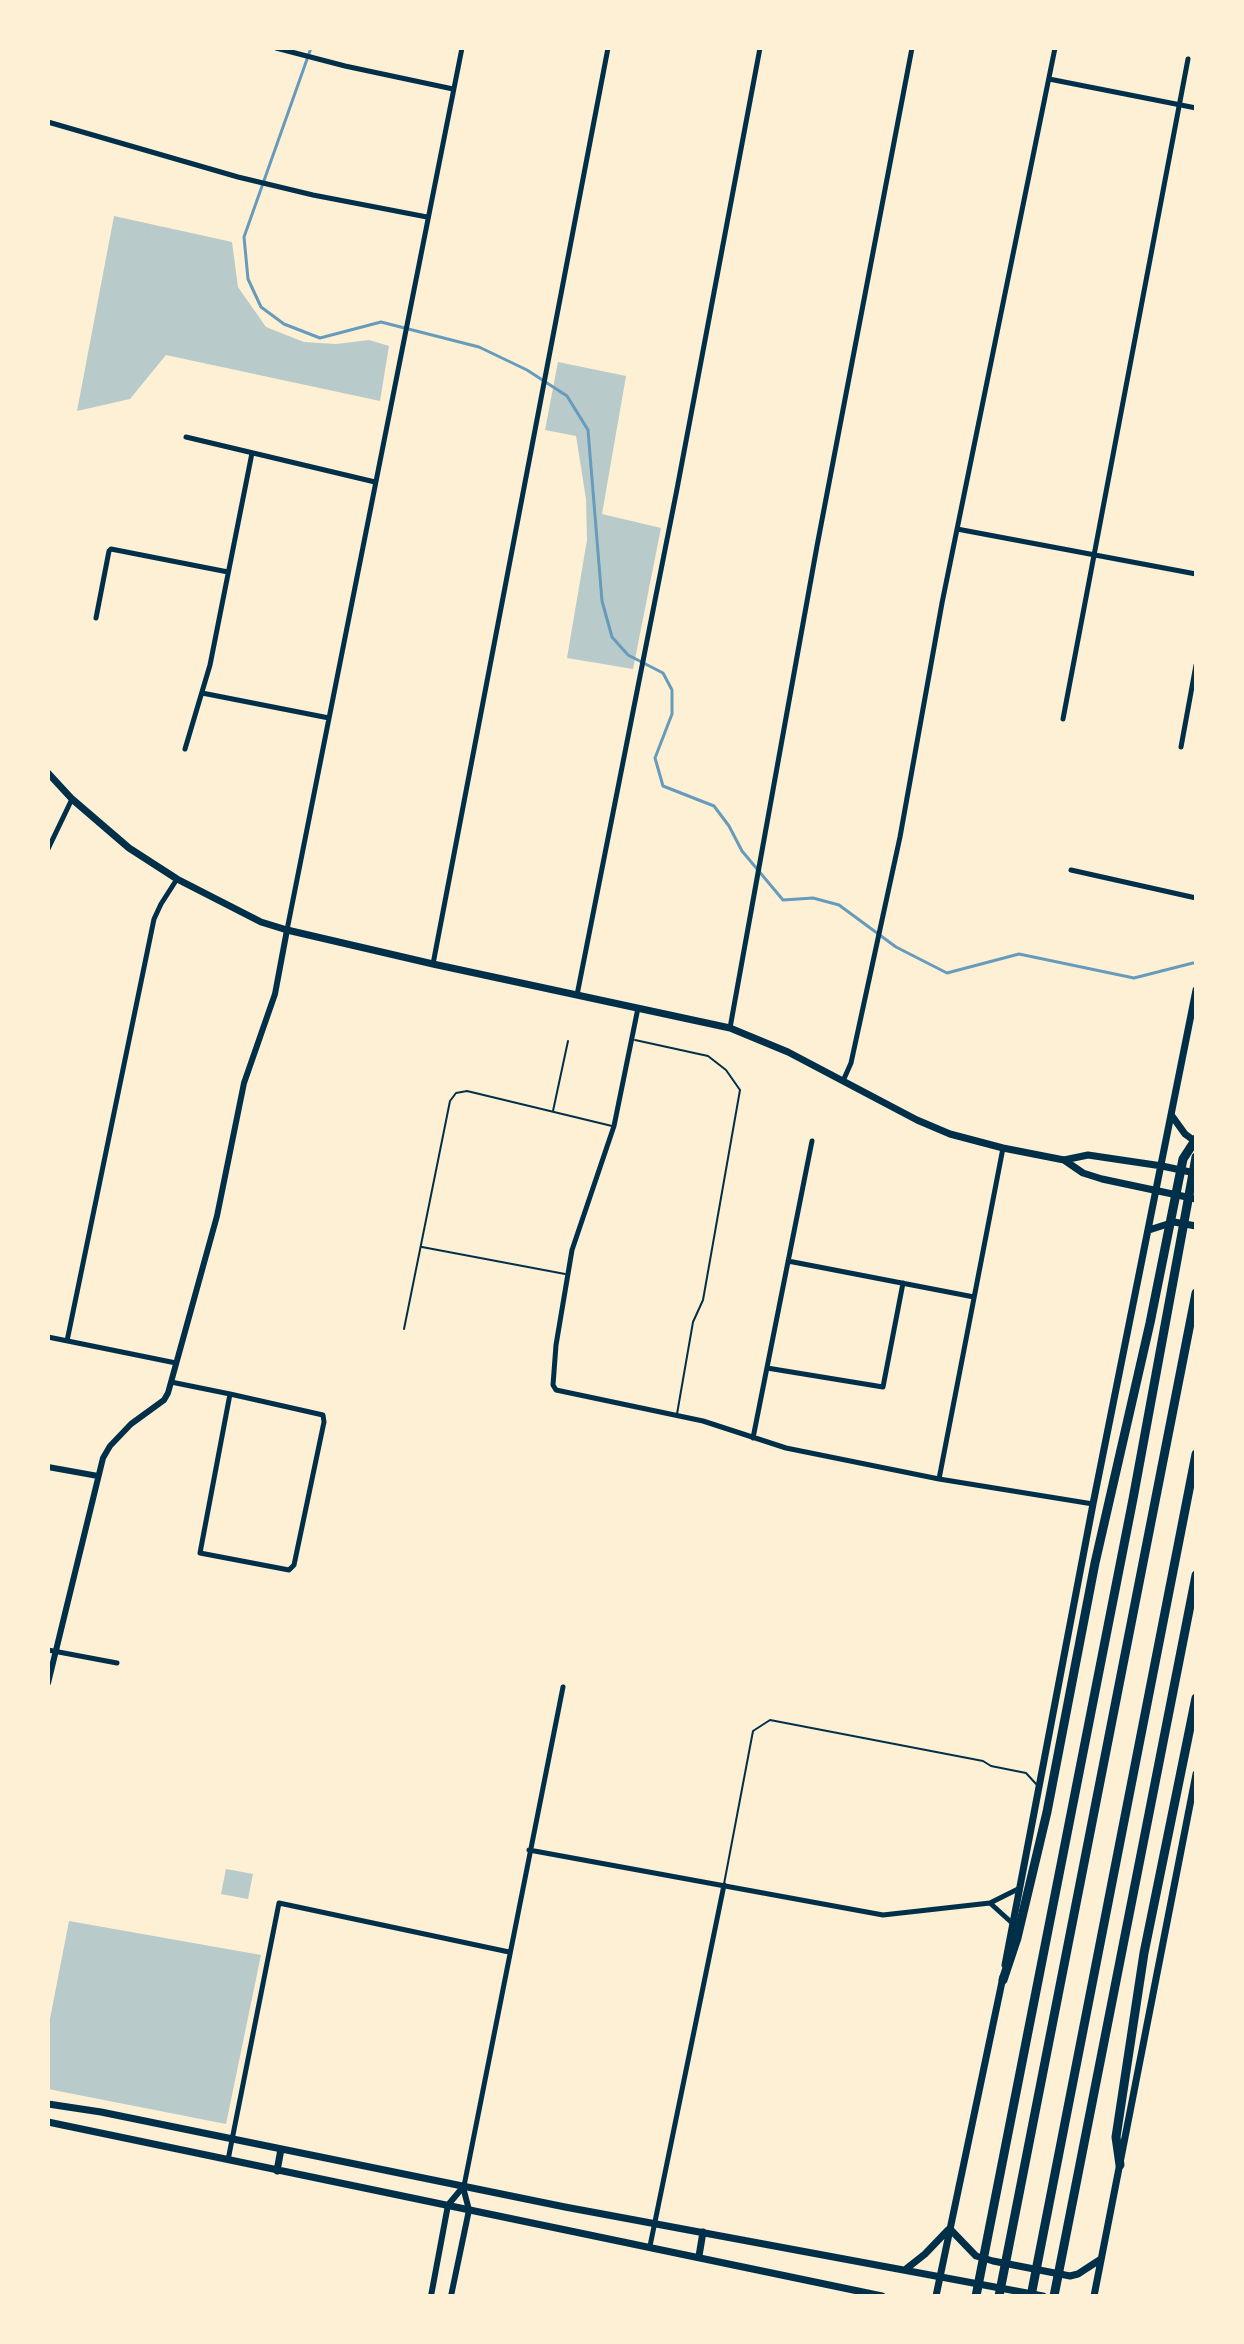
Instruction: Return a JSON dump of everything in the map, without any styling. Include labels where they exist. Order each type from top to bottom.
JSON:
[{"type":"highway","points":[[1003,1980],[1017,1938],[1047,1812],[1104,1517],[1183,1159],[1196,1140]]},
{"type":"highway","points":[[976,2296],[1133,1499],[1196,1157]]},
{"type":"highway","points":[[999,2296],[1196,1293]]},
{"type":"highway","points":[[1031,2296],[1196,1454]]},
{"type":"highway","points":[[1054,2296],[1196,1575]]},
{"type":"highway","points":[[1120,2165],[1116,2137],[1144,1953],[1196,1698]]},
{"type":"main road","points":[[48,773],[72,799],[129,848],[228,907],[287,930],[730,1028],[788,1052],[842,1083],[950,1134],[1064,1160],[1088,1155],[1196,1173]]},
{"type":"main road","points":[[936,2296],[1003,1980],[1011,1922],[1196,990]]},
{"type":"main road","points":[[1172,1116],[1185,1134],[1196,1140]]},
{"type":"main road","points":[[1064,1160],[1083,1173],[1196,1199]]},
{"type":"main road","points":[[1149,1230],[1174,1222],[1196,1226]]},
{"type":"main road","points":[[1094,2296],[1193,1802],[1196,1774]]},
{"type":"main road","points":[[48,2104],[101,2112],[463,2187],[1043,2296]]},
{"type":"main road","points":[[48,2122],[882,2296]]},
{"type":"main road","points":[[277,2171],[281,2149]]},
{"type":"main road","points":[[950,2229],[976,2256],[1070,2276],[1101,2259]]},
{"type":"main road","points":[[906,2269],[950,2229]]},
{"type":"main road","points":[[699,2256],[703,2232]]},
{"type":"street","points":[[276,48],[453,89]]},
{"type":"street","points":[[48,1683],[51,1651],[81,1557],[98,1476],[110,1446],[131,1424],[164,1400],[171,1382],[217,1216],[244,1083],[275,994],[462,48]]},
{"type":"street","points":[[433,964],[608,48]]},
{"type":"street","points":[[577,995],[760,48]]},
{"type":"street","points":[[730,1028],[912,48]]},
{"type":"street","points":[[842,1083],[851,1063],[880,928],[1055,48]]},
{"type":"street","points":[[1063,719],[1188,59]]},
{"type":"street","points":[[1049,79],[1196,108]]},
{"type":"street","points":[[48,122],[259,182],[427,217]]},
{"type":"street","points":[[186,437],[375,482]]},
{"type":"street","points":[[185,749],[202,693],[252,453]]},
{"type":"street","points":[[957,529],[1196,574]]},
{"type":"street","points":[[96,618],[111,549],[228,572]]},
{"type":"street","points":[[1181,747],[1196,665]]},
{"type":"street","points":[[202,693],[329,718]]},
{"type":"street","points":[[48,849],[72,799]]},
{"type":"street","points":[[1071,870],[1196,898]]},
{"type":"street","points":[[67,1341],[154,919],[177,879]]},
{"type":"street","points":[[638,1007],[614,1126],[572,1250],[556,1345],[553,1385],[556,1390],[677,1415],[786,1448],[939,1479],[1093,1504]]},
{"type":"street","points":[[753,1438],[812,1141]]},
{"type":"street","points":[[939,1479],[1003,1148]]},
{"type":"street","points":[[788,1261],[974,1297]]},
{"type":"street","points":[[767,1368],[883,1387],[903,1283]]},
{"type":"street","points":[[48,1337],[176,1363]]},
{"type":"street","points":[[171,1382],[230,1394],[323,1415],[294,1565],[289,1570],[200,1553],[230,1394]]},
{"type":"street","points":[[48,1467],[98,1476]]},
{"type":"street","points":[[51,1651],[117,1663]]},
{"type":"street","points":[[451,2296],[469,2210],[463,2187],[563,1687]]},
{"type":"street","points":[[529,1850],[883,1915],[990,1903],[1018,1889]]},
{"type":"street","points":[[650,2246],[724,1885]]},
{"type":"street","points":[[228,2160],[279,1903],[509,1952]]},
{"type":"street","points":[[990,1903],[1011,1922]]},
{"type":"street","points":[[431,2296],[448,2205],[463,2187]]},
{"type":"lane","points":[[632,1039],[708,1056],[726,1070],[740,1090],[703,1300],[693,1322],[677,1415]]},
{"type":"lane","points":[[553,1112],[568,1041]]},
{"type":"lane","points":[[404,1329],[450,1101],[456,1093],[467,1091],[614,1126]]},
{"type":"lane","points":[[421,1247],[567,1274]]},
{"type":"lane","points":[[724,1885],[753,1731],[770,1720],[983,1761],[991,1766],[1026,1773],[1038,1787]]},
{"type":"shaded area","points":[[114,216],[232,242],[238,287],[266,327],[304,342],[336,344],[369,340],[389,346],[380,401],[166,355],[130,399],[77,411]]},
{"type":"shaded area","points":[[558,362],[626,376],[602,514],[661,528],[633,669],[567,658],[587,540],[586,499],[576,436],[545,430]]},
{"type":"shaded area","points":[[226,1869],[253,1874],[248,1899],[221,1894]]},
{"type":"shaded area","points":[[69,1921],[261,1955],[226,2124],[48,2089],[48,2029]]},
{"type":"waterway","points":[[311,48],[244,237],[248,279],[261,307],[284,324],[320,338],[381,322],[479,347],[527,370],[567,396],[588,430],[602,601],[612,637],[628,655],[663,673],[672,690],[672,714],[655,758],[663,786],[714,806],[742,851],[783,900],[813,898],[839,905],[896,947],[947,973],[1019,954],[1134,978],[1193,963]]}]
